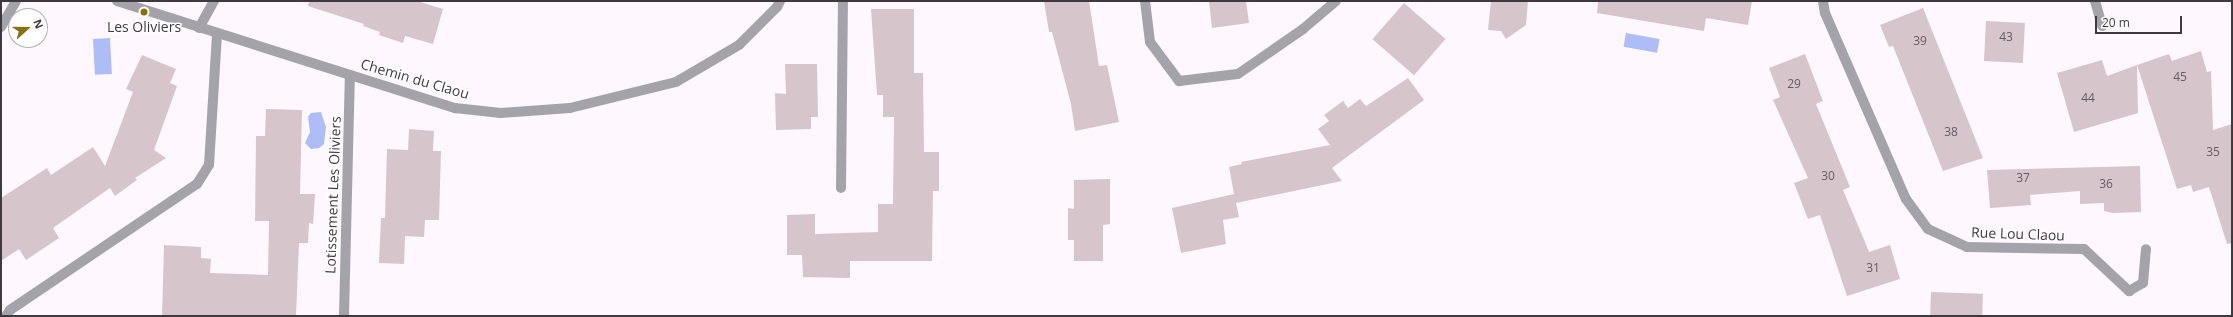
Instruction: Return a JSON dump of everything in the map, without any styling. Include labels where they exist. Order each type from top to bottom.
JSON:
[{"type":"street","points":[[1,27],[16,1]]},
{"type":"street","name":"Chemin du Claou","points":[[117,1],[217,34],[455,108],[502,113],[570,108],[676,82],[739,45],[777,7],[780,1]]},
{"type":"street","points":[[199,28],[214,1]]},
{"type":"street","points":[[841,188],[843,1]]},
{"type":"street","points":[[1145,1],[1150,42],[1179,81],[1238,74],[1303,29],[1336,1]]},
{"type":"street","name":"Rue Lou Claou","points":[[1823,1],[1825,13],[1906,199],[1928,229],[1967,247],[2084,249],[2129,291],[2143,283],[2146,249]]},
{"type":"street","points":[[2095,1],[2102,26]]},
{"type":"street","points":[[6,316],[10,310],[197,184],[209,166],[217,34]]},
{"type":"street","name":"Lotissement Les Oliviers","points":[[344,316],[350,75]]},
{"type":"water","points":[[1626,33],[1659,39],[1657,53],[1624,47]]},
{"type":"water","points":[[110,38],[112,74],[95,75],[93,39]]},
{"type":"water","points":[[321,112],[326,127],[324,144],[319,148],[311,149],[305,143],[310,132],[308,117],[311,113]]},
{"type":"building","points":[[309,1],[417,1],[443,9],[433,44],[405,36],[403,43],[379,35],[380,32],[363,26],[364,24],[308,6]]},
{"type":"building","points":[[1044,1],[1089,1],[1099,66],[1107,65],[1119,122],[1075,131],[1071,104],[1052,32],[1049,32]]},
{"type":"building","points":[[1209,1],[1246,1],[1249,23],[1212,28]]},
{"type":"building","points":[[1491,1],[1528,1],[1526,25],[1506,39],[1501,31],[1488,30]]},
{"type":"building","points":[[1598,1],[1752,1],[1748,25],[1706,18],[1704,31],[1597,13]]},
{"type":"building","points":[[1404,3],[1446,39],[1414,75],[1373,39]]},
{"type":"building","points":[[1923,8],[1983,158],[1943,171],[1893,46],[1889,47],[1880,25]]},
{"type":"building","points":[[871,9],[914,9],[914,73],[923,73],[924,152],[939,152],[939,191],[933,191],[932,261],[850,261],[850,278],[803,277],[802,255],[787,255],[787,215],[815,214],[815,234],[878,232],[878,204],[893,204],[894,117],[883,117],[883,95],[877,95]]},
{"type":"building","points":[[1986,21],[2025,23],[2023,63],[1984,61]]},
{"type":"building","points":[[2201,51],[2207,72],[2211,71],[2213,130],[2232,124],[2232,243],[2227,244],[2209,187],[2193,192],[2191,185],[2177,189],[2137,65],[2169,54],[2172,61]]},
{"type":"building","points":[[1805,54],[1823,101],[1816,104],[1850,187],[1843,190],[1869,252],[1890,245],[1900,279],[1847,296],[1820,215],[1808,219],[1794,183],[1808,178],[1773,100],[1780,97],[1769,68]]},
{"type":"building","points":[[142,55],[176,69],[170,83],[177,86],[154,150],[166,158],[135,178],[137,180],[115,196],[110,188],[53,228],[59,238],[26,260],[19,249],[1,261],[1,198],[47,168],[51,175],[93,147],[105,166],[133,92],[126,89]]},
{"type":"building","points":[[2102,60],[2107,76],[2137,65],[2138,113],[2074,132],[2057,73]]},
{"type":"building","points":[[785,64],[817,64],[818,117],[811,117],[811,129],[776,130],[775,93],[786,94]]},
{"type":"building","points":[[1408,78],[1424,100],[1332,168],[1342,181],[1236,203],[1239,217],[1223,220],[1226,244],[1181,253],[1172,208],[1234,194],[1229,167],[1242,164],[1241,162],[1330,145],[1318,129],[1329,121],[1324,115],[1343,101],[1348,108],[1360,99],[1366,106]]},
{"type":"building","points":[[266,109],[302,110],[300,194],[315,194],[313,224],[309,223],[308,243],[299,243],[296,316],[162,316],[164,245],[201,247],[201,258],[211,259],[210,273],[268,275],[269,221],[255,221],[256,136],[265,136]]},
{"type":"building","points":[[409,129],[434,131],[433,151],[441,151],[439,220],[425,220],[424,237],[405,236],[404,264],[379,263],[381,218],[385,218],[387,149],[408,150]]},
{"type":"building","points":[[2140,166],[2141,212],[2113,213],[2104,211],[2104,203],[2080,204],[2080,191],[2030,195],[2031,205],[1990,208],[1987,170]]},
{"type":"building","points":[[1110,179],[1110,224],[1103,225],[1103,261],[1074,261],[1074,240],[1068,240],[1068,208],[1074,209],[1074,180]]},
{"type":"building","points":[[1931,292],[1983,294],[1982,316],[1930,316]]},
{"type":"place","name":"Les Oliviers","points":[[144,12]]}]
